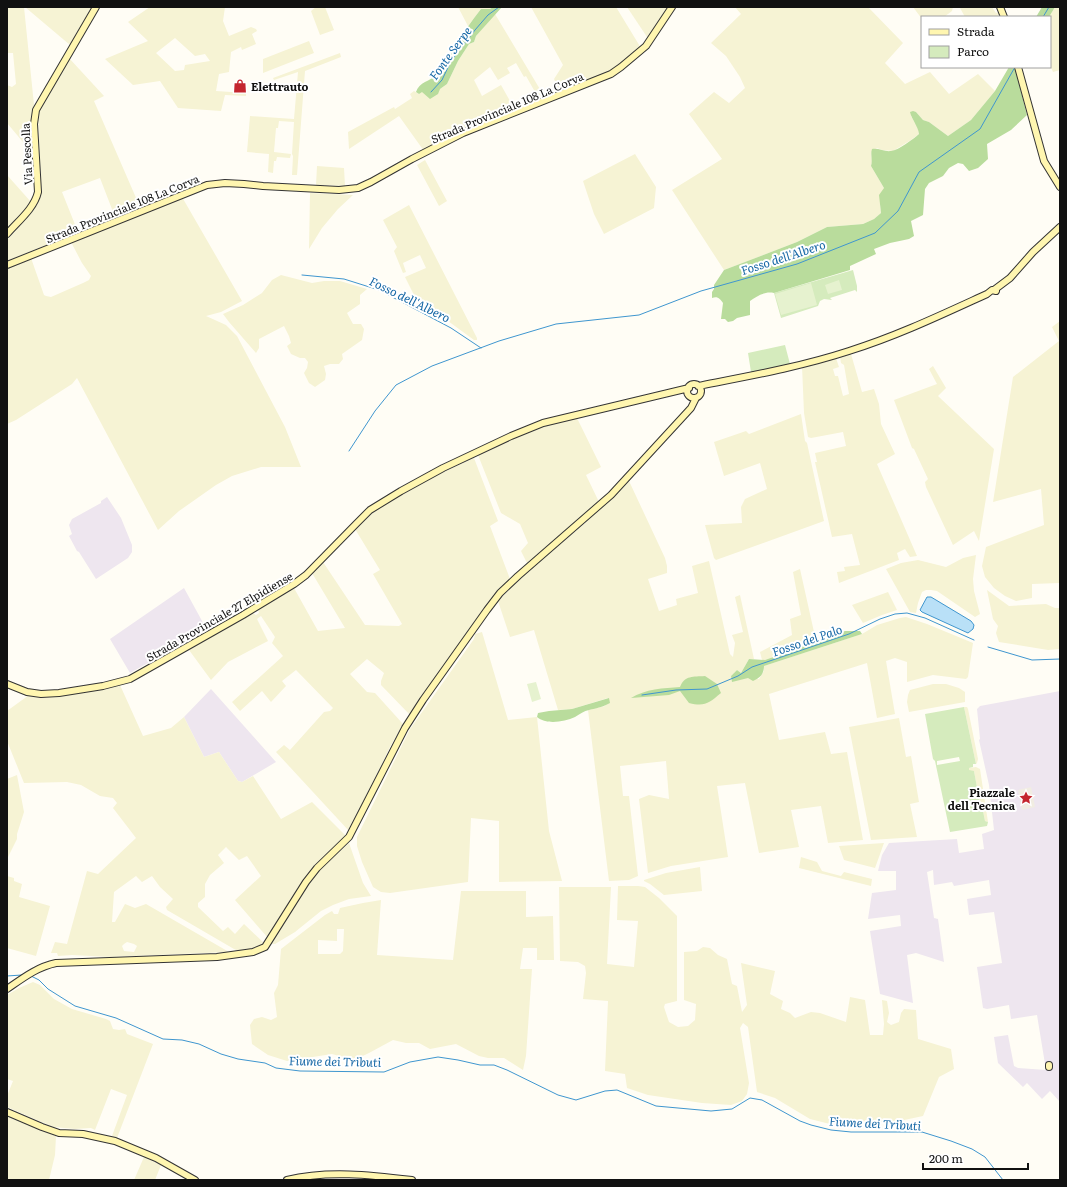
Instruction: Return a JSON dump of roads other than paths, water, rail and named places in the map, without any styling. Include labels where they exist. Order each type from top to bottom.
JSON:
[{"type":"street","name":"Via Pescolla","points":[[7,234],[36,200],[38,192],[34,124],[36,110],[96,7]]},
{"type":"street","name":"Strada Provinciale 108 La Corva","points":[[7,265],[207,185],[225,183],[339,190],[363,186],[463,133],[611,74],[646,46],[672,7]]},
{"type":"street","points":[[1018,68],[1044,161],[1060,187]]},
{"type":"street","name":"Strada Provinciale 27 Elpidiense","points":[[691,394],[693,385],[698,386],[714,383],[797,365],[850,351],[924,323],[993,291],[1010,278],[1033,252],[1060,227]]},
{"type":"street","name":"Strada Provinciale 27 Elpidiense","points":[[7,684],[27,692],[41,694],[103,686],[130,678],[243,615],[294,584],[306,575],[370,510],[443,468],[511,436],[543,423],[681,390],[691,394],[701,392],[714,383]]},
{"type":"street","points":[[698,386],[701,392]]},
{"type":"street","points":[[7,989],[32,971],[44,965],[56,963],[217,957],[253,952],[265,947],[306,882],[317,868],[349,837],[405,728],[494,602],[518,576],[611,495],[690,408],[691,394]]},
{"type":"street","points":[[7,1112],[59,1133],[83,1134],[115,1141],[156,1158],[195,1180]]},
{"type":"street","points":[[287,1180],[300,1177],[331,1174],[412,1180]]},
{"type":"water","points":[[927,597],[931,597],[971,621],[974,625],[973,629],[968,633],[922,612],[920,610]]},
{"type":"waterway","name":"Fonte Serpe","points":[[431,92],[442,80],[451,61],[475,30],[488,15],[499,7]]},
{"type":"waterway","name":"Fosso dell'Albero","points":[[1044,16],[1049,7]]},
{"type":"waterway","name":"Fosso dell'Albero","points":[[349,451],[375,411],[396,385],[432,366],[499,341],[556,324],[639,315],[701,291],[797,264],[875,233],[898,211],[919,172],[980,129],[1014,68]]},
{"type":"waterway","name":"Fosso dell'Albero","points":[[302,275],[344,279],[379,290],[451,328],[481,348]]},
{"type":"waterway","name":"Fosso del Palo","points":[[642,695],[676,690],[707,689],[738,676],[752,667],[849,634],[880,619],[895,614],[907,613],[925,618],[974,640]]},
{"type":"waterway","name":"Fosso del Palo","points":[[988,647],[1032,660],[1060,659]]},
{"type":"waterway","name":"Fiume dei Tributi","points":[[7,976],[22,975]]},
{"type":"waterway","name":"Fiume dei Tributi","points":[[31,976],[39,980],[48,989],[75,1006],[116,1018],[163,1039],[182,1040],[199,1044],[221,1054],[238,1059],[265,1063],[276,1068],[300,1071],[384,1072],[410,1062],[438,1057],[480,1065],[494,1065],[558,1095],[576,1100],[605,1091],[617,1090],[656,1106],[711,1111],[732,1109],[750,1098],[762,1100],[800,1121],[831,1130],[851,1132],[922,1132],[951,1141],[972,1149],[985,1157],[1003,1180]]},
{"type":"place","name":"Elettrauto","points":[[240,86]]},
{"type":"place","name":"Piazzale dell Tecnica","points":[[1026,798]]}]
